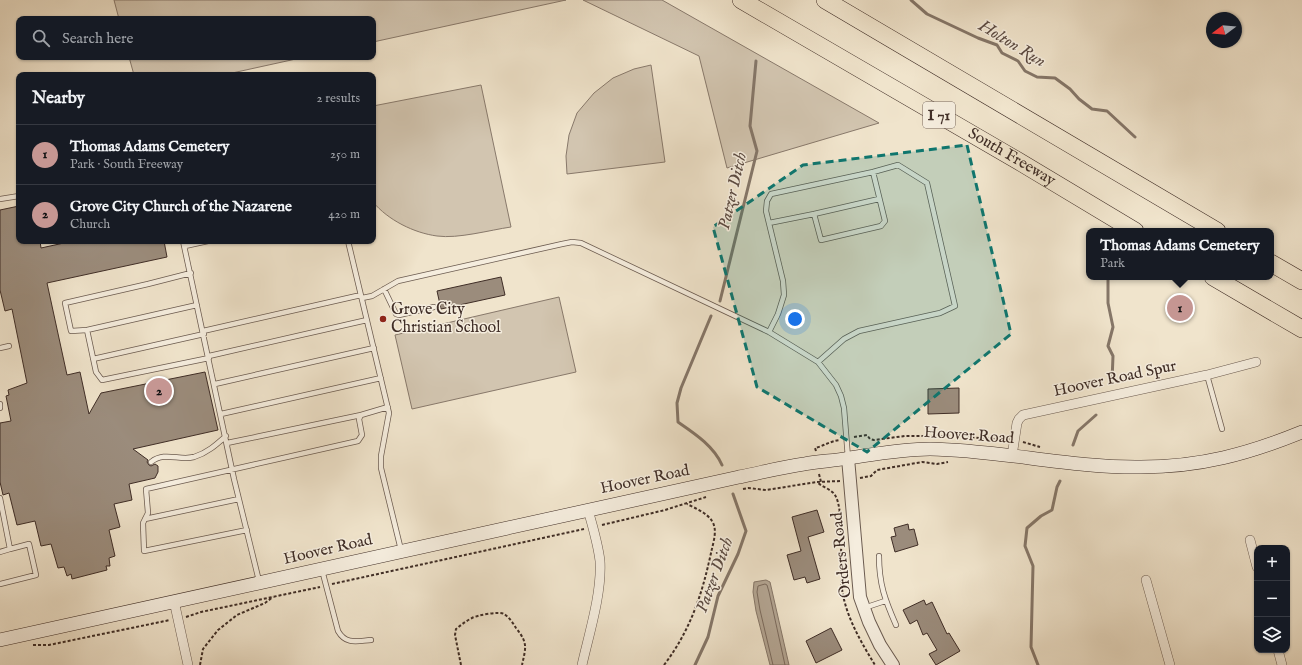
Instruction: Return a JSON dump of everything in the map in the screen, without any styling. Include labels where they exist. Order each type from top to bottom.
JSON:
[{"type":"highway","name":"South Freeway","points":[[741,0],[1130,228]]},
{"type":"highway","name":"I 71","points":[[825,0],[1212,228]]},
{"type":"highway","points":[[1274,265],[1302,281]]},
{"type":"highway","points":[[1218,280],[1302,329]]},
{"type":"main road","name":"Hoover Road","points":[[0,640],[739,477],[817,462],[917,449],[932,449],[1113,466],[1140,467],[1186,465],[1230,457],[1257,449],[1302,432]]},
{"type":"street","name":"Hoover Road Spur","points":[[1012,456],[1017,423],[1019,418],[1023,415],[1207,375],[1256,362]]},
{"type":"street","name":"Orders Road","points":[[848,458],[860,597],[880,645],[893,665]]},
{"type":"street","points":[[582,665],[599,589],[600,562],[598,546],[588,510]]},
{"type":"street","points":[[1250,540],[1254,555]]},
{"type":"street","points":[[1146,580],[1170,665]]},
{"type":"street","points":[[174,602],[188,665]]},
{"type":"street","points":[[1279,653],[1282,665]]},
{"type":"lane","points":[[769,332],[778,314],[784,295],[783,281],[766,211],[767,201],[770,194],[898,165],[927,183],[955,306],[940,313],[859,331],[844,339],[818,362]]},
{"type":"lane","points":[[814,214],[821,240],[881,226],[885,221],[872,172]]},
{"type":"lane","points":[[0,199],[16,196]]},
{"type":"lane","points":[[769,223],[879,199]]},
{"type":"lane","points":[[93,359],[362,297],[372,296],[398,281],[562,244],[572,242],[581,243],[769,332],[818,362],[836,385],[841,396],[848,439],[848,458]]},
{"type":"lane","points":[[184,244],[239,499],[259,583]]},
{"type":"lane","points":[[349,244],[389,412],[381,456],[381,468],[401,551]]},
{"type":"lane","points":[[190,273],[65,303],[71,331],[87,330],[197,305]]},
{"type":"lane","points":[[384,289],[396,314],[399,315],[434,307]]},
{"type":"lane","points":[[87,330],[96,372],[102,380],[367,320]]},
{"type":"lane","points":[[0,348],[9,346]]},
{"type":"lane","points":[[215,384],[374,348]]},
{"type":"lane","points":[[1207,375],[1222,429]]},
{"type":"lane","points":[[221,414],[381,378]]},
{"type":"lane","points":[[227,443],[361,415],[388,407]]},
{"type":"lane","points":[[247,530],[144,551],[143,523],[148,513],[146,489],[358,441],[362,435],[359,419],[361,415]]},
{"type":"lane","points":[[151,462],[156,458],[166,456],[193,458],[205,453],[226,436]]},
{"type":"lane","points":[[0,498],[2,520],[10,549]]},
{"type":"lane","points":[[145,519],[239,499]]},
{"type":"lane","points":[[0,552],[29,544],[36,575],[0,584]]},
{"type":"lane","points":[[879,556],[880,582],[885,601],[896,626]]},
{"type":"lane","points":[[321,569],[338,631],[342,638],[349,641],[371,640]]},
{"type":"lane","points":[[864,608],[885,601]]},
{"type":"path","points":[[821,482],[815,448],[826,445],[830,441],[868,435],[870,439],[874,440],[905,436],[948,436],[1015,441],[1042,448]]},
{"type":"path","points":[[741,489],[748,488],[766,490],[817,482],[834,482],[871,476],[877,470],[922,462],[937,464],[949,462]]},
{"type":"path","points":[[817,482],[820,486],[832,492],[835,496],[840,518],[842,590],[848,613],[860,641],[875,665]]},
{"type":"path","points":[[29,645],[49,646],[274,596],[326,586],[593,527],[665,510],[707,497]]},
{"type":"path","points":[[664,665],[671,656],[689,624],[698,603],[707,571],[714,537],[714,527],[711,519],[687,504]]},
{"type":"path","points":[[200,665],[203,649],[218,630],[237,615],[265,603],[274,596]]},
{"type":"path","points":[[461,665],[455,635],[456,629],[472,618],[498,612],[507,616],[524,638],[525,652],[522,665]]},
{"type":"highlighted area","points":[[967,145],[1011,334],[867,452],[757,387],[713,227],[803,165]]},
{"type":"shaded area","points":[[114,0],[566,0],[376,41],[376,16],[118,16]]},
{"type":"shaded area","points":[[583,0],[662,0],[879,123],[727,168],[699,56]]},
{"type":"shaded area","points":[[130,60],[291,60],[237,72],[133,72]]},
{"type":"shaded area","points":[[651,65],[665,162],[567,174],[566,156],[569,135],[577,113],[594,93],[613,78],[634,69]]},
{"type":"shaded area","points":[[481,85],[511,227],[464,235],[445,237],[437,236],[419,232],[402,225],[379,209],[376,206],[376,105]]},
{"type":"shaded area","points":[[559,297],[576,372],[412,409],[395,335]]},
{"type":"water","points":[[766,580],[770,582],[789,665],[770,665],[756,611],[753,592],[754,582]]},
{"type":"building","points":[[16,207],[16,244],[40,244],[41,248],[59,244],[165,244],[167,257],[47,283],[67,375],[80,372],[89,414],[101,393],[205,372],[218,430],[133,449],[148,460],[147,462],[149,465],[151,466],[155,464],[158,466],[158,472],[155,478],[129,484],[132,500],[114,504],[120,527],[109,530],[115,556],[109,558],[110,566],[106,566],[107,570],[72,579],[71,574],[67,576],[64,567],[58,568],[51,544],[41,546],[35,521],[17,525],[9,493],[3,495],[0,482],[0,423],[11,421],[6,396],[9,395],[8,390],[27,383],[12,309],[5,311],[0,290],[0,210]]},
{"type":"building","points":[[501,277],[505,295],[441,309],[437,291]]},
{"type":"building","points":[[959,388],[959,413],[928,414],[928,389]]},
{"type":"building","points":[[817,510],[824,532],[808,537],[820,579],[807,583],[805,577],[794,580],[787,555],[801,551],[792,517]]},
{"type":"building","points":[[908,524],[909,530],[914,529],[918,545],[895,552],[891,537],[896,536],[894,528]]},
{"type":"building","points":[[924,600],[926,605],[932,602],[947,634],[949,633],[960,651],[936,665],[929,654],[937,650],[927,633],[923,635],[917,620],[910,624],[903,610]]},
{"type":"building","points":[[831,628],[842,650],[816,663],[806,641]]},
{"type":"waterway","name":"Holton Run","points":[[911,0],[927,14],[978,38],[997,45],[1002,53],[1018,61],[1025,71],[1037,77],[1055,78],[1070,89],[1079,99],[1092,109],[1107,111],[1135,137]]},
{"type":"waterway","name":"Patzer Ditch","points":[[720,301],[757,151],[750,126],[756,61]]},
{"type":"waterway","name":"Holton Run","points":[[1108,280],[1108,303],[1113,327],[1108,346],[1113,356],[1112,381]]},
{"type":"waterway","name":"Patzer Ditch","points":[[711,316],[681,388],[677,403],[678,422],[697,435],[709,446],[722,465]]},
{"type":"waterway","name":"Holton Run","points":[[1073,445],[1078,431],[1096,415]]},
{"type":"waterway","name":"Holton Run","points":[[1038,665],[1031,647],[1033,566],[1025,546],[1027,528],[1041,516],[1052,510],[1057,487],[1060,481]]},
{"type":"waterway","name":"Patzer Ditch","points":[[695,665],[708,637],[718,596],[738,554],[746,531],[733,494]]},
{"type":"place","name":"Thomas Adams Cemetery","points":[[1180,308]]},
{"type":"place","name":"Grove City Christian School","points":[[383,319]]},
{"type":"place","name":"Grove City Church of the Nazarene","points":[[159,391]]}]
